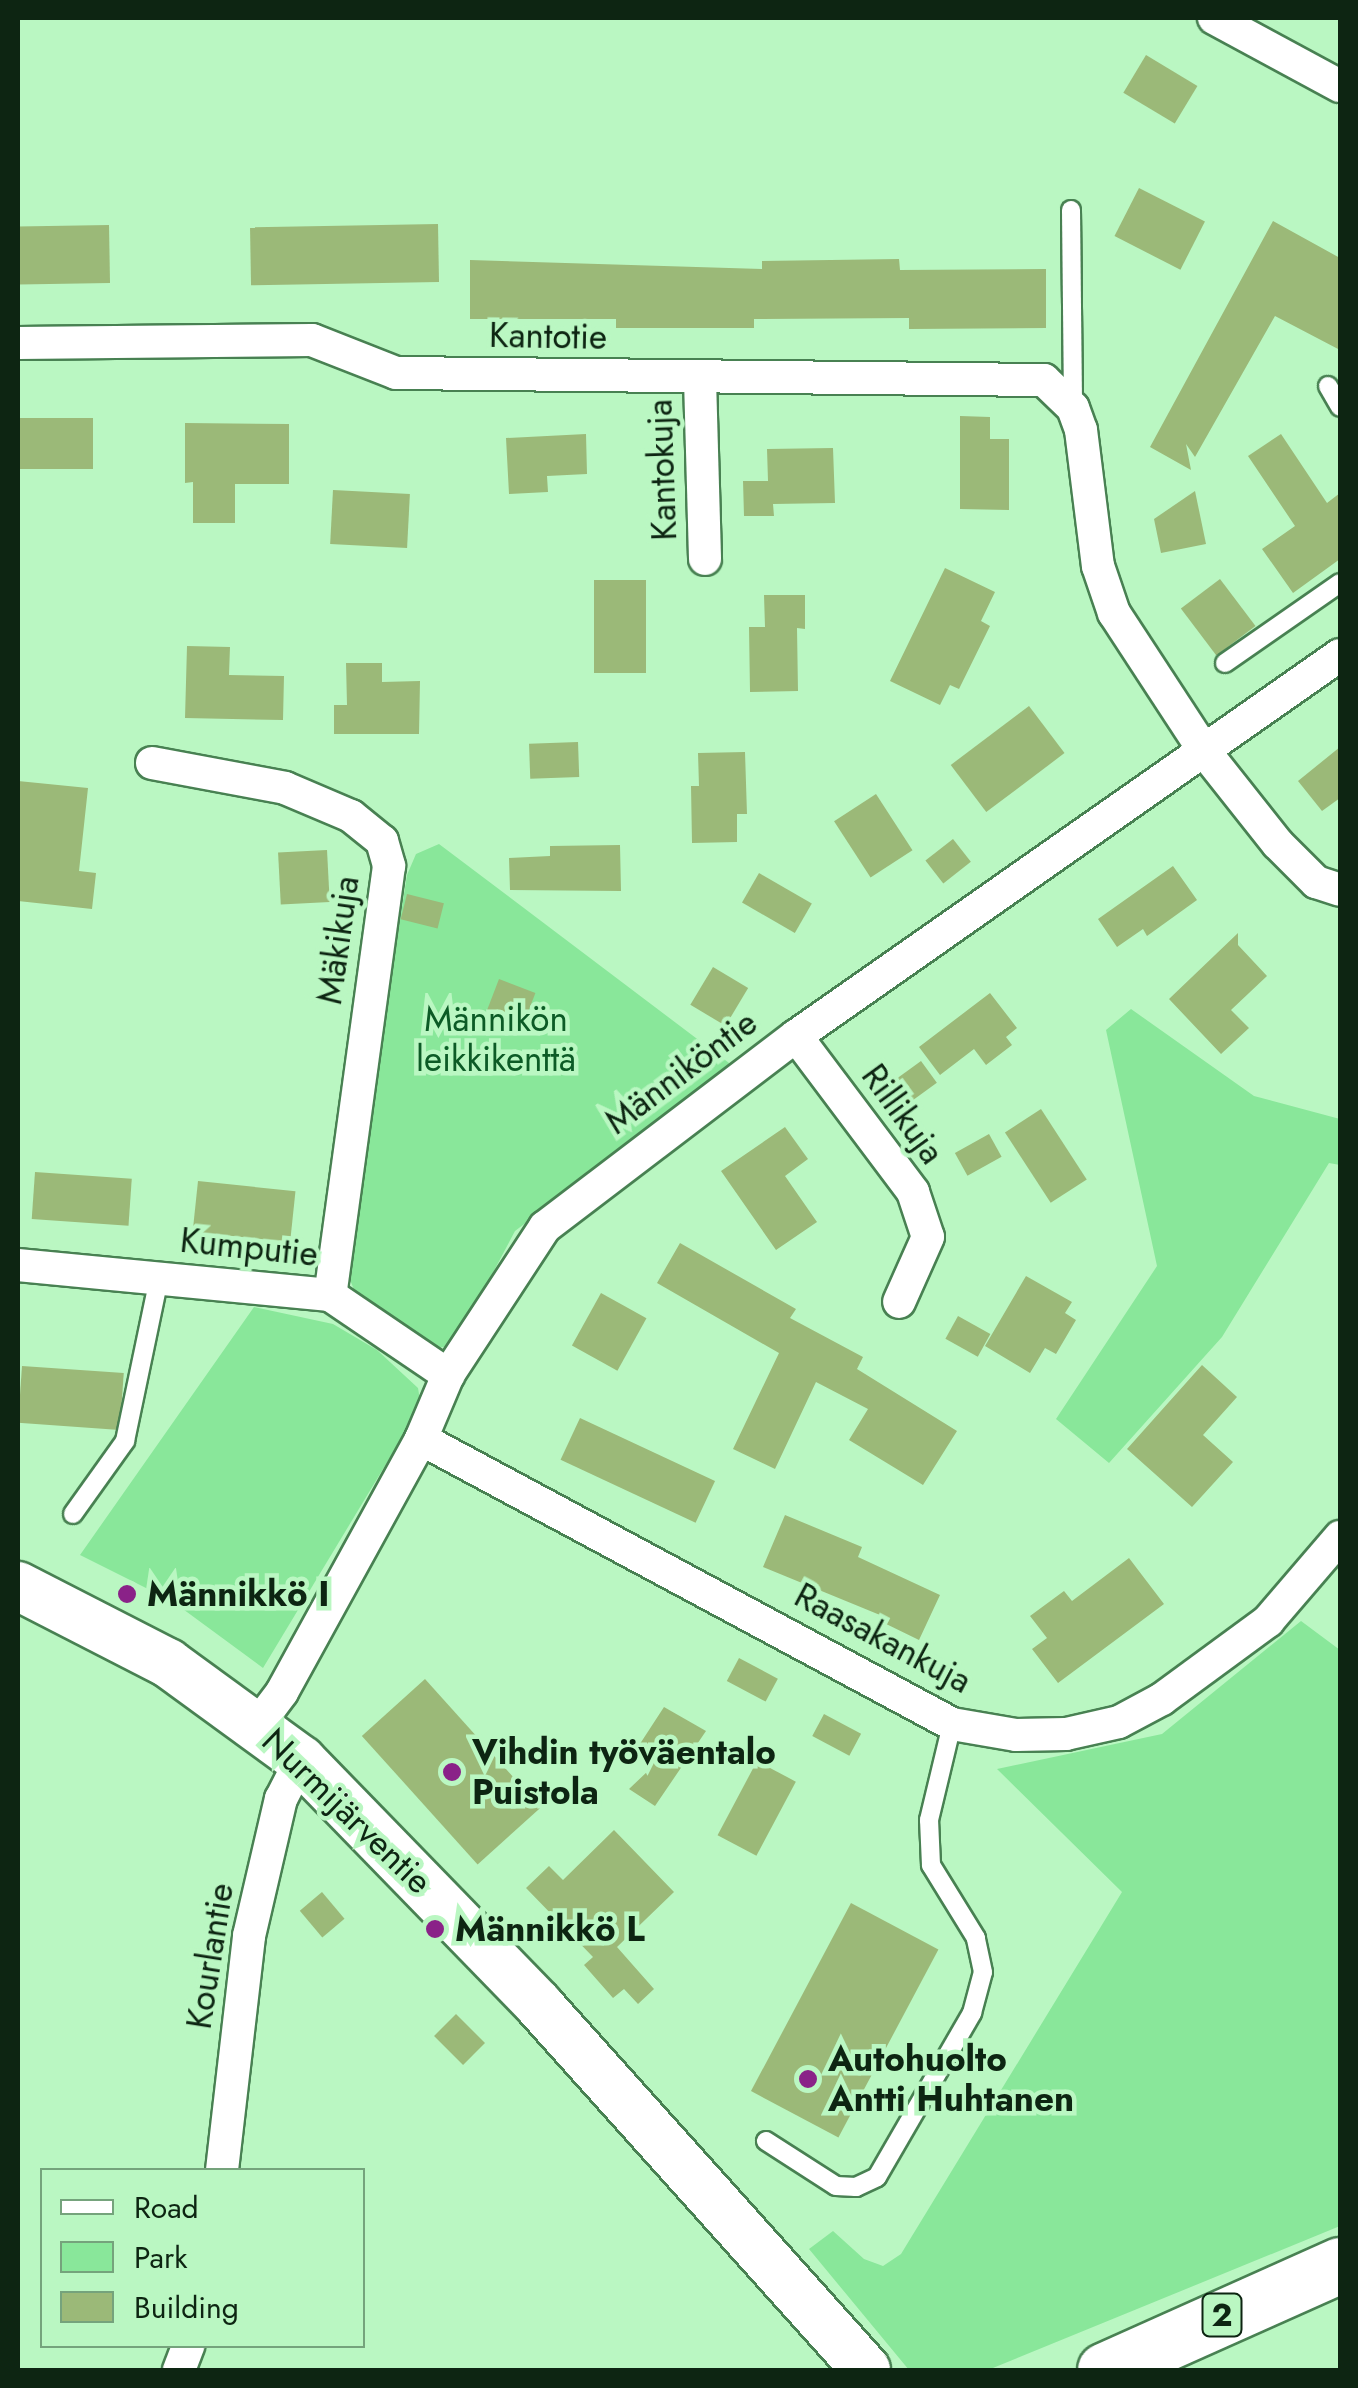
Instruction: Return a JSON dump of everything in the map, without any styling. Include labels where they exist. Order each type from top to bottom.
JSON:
[{"type":"highway","name":"2","points":[[1106,2370],[1340,2265]]},
{"type":"street","points":[[1214,18],[1340,86]]},
{"type":"street","name":"Kantotie","points":[[18,343],[312,340],[396,373],[1044,380],[1073,408]]},
{"type":"street","name":"Kantokuja","points":[[700,379],[705,559]]},
{"type":"street","points":[[1073,408],[1090,471],[1098,566],[1114,612],[1205,752],[1278,844],[1316,882],[1340,890]]},
{"type":"street","name":"Männiköntie","points":[[258,1724],[422,1439],[448,1376],[544,1227],[796,1036],[1340,655]]},
{"type":"street","name":"Mäkikuja","points":[[152,763],[285,788],[351,816],[382,841],[389,866],[330,1295]]},
{"type":"street","name":"Rillikuja","points":[[796,1036],[912,1192],[928,1237],[899,1302]]},
{"type":"street","name":"Kumputie","points":[[18,1265],[330,1295],[448,1376]]},
{"type":"street","name":"Raasakankuja","points":[[422,1439],[952,1724],[1016,1735],[1066,1734],[1119,1722],[1162,1699],[1268,1621],[1340,1537]]},
{"type":"street","name":"Nurmijärventie","points":[[18,1586],[168,1662],[258,1724],[301,1760],[538,2004],[859,2363]]},
{"type":"street","name":"Kourlantie","points":[[222,2168],[248,1936],[280,1798],[301,1760]]},
{"type":"lane","points":[[1071,210],[1073,408]]},
{"type":"lane","points":[[1328,386],[1340,406]]},
{"type":"lane","points":[[1225,663],[1340,583]]},
{"type":"lane","points":[[73,1514],[125,1441],[159,1278]]},
{"type":"lane","points":[[766,2141],[836,2186],[856,2187],[877,2177],[972,2013],[983,1972],[976,1938],[931,1864],[928,1820],[952,1724]]},
{"type":"green space","name":"Männikön leikkikenttä","points":[[439,844],[733,1066],[515,1231],[461,1333],[451,1346],[429,1349],[357,1297],[346,1270],[407,875],[416,854]]},
{"type":"green space","points":[[1131,1009],[1254,1096],[1340,1119],[1340,1165],[1329,1163],[1222,1337],[1109,1463],[1056,1419],[1157,1266],[1106,1030]]},
{"type":"green space","points":[[254,1307],[333,1324],[377,1350],[418,1388],[421,1406],[263,1668],[172,1601],[80,1555]]},
{"type":"green space","points":[[1301,1621],[1340,1650],[1340,2226],[988,2370],[909,2370],[809,2249],[833,2231],[864,2259],[883,2266],[901,2254],[1122,1892],[997,1769],[1162,1734]]},
{"type":"building","points":[[1146,55],[1197,86],[1175,124],[1123,93]]},
{"type":"building","points":[[1139,188],[1205,222],[1180,270],[1114,236]]},
{"type":"building","points":[[1273,221],[1340,258],[1340,350],[1275,316],[1195,457],[1186,444],[1191,470],[1150,447]]},
{"type":"building","points":[[438,224],[439,282],[251,285],[250,227]]},
{"type":"building","points":[[109,225],[110,283],[19,285],[18,227]]},
{"type":"building","points":[[899,259],[900,270],[1046,269],[1046,328],[909,329],[909,318],[754,319],[754,328],[616,328],[616,319],[470,319],[470,260],[762,269],[762,261]]},
{"type":"building","points":[[960,416],[990,417],[990,439],[1009,439],[1009,510],[960,509]]},
{"type":"building","points":[[18,418],[93,418],[93,469],[18,469]]},
{"type":"building","points":[[185,423],[289,424],[289,484],[235,484],[235,523],[193,523],[193,482],[185,483]]},
{"type":"building","points":[[586,434],[587,474],[547,476],[548,492],[509,494],[506,438]]},
{"type":"building","points":[[1281,434],[1327,503],[1340,493],[1340,559],[1293,593],[1262,549],[1295,526],[1248,456]]},
{"type":"building","points":[[833,448],[835,503],[773,504],[774,516],[744,516],[743,481],[768,481],[767,449]]},
{"type":"building","points":[[333,490],[410,494],[407,548],[330,544]]},
{"type":"building","points":[[1195,491],[1206,544],[1161,553],[1154,519]]},
{"type":"building","points":[[945,568],[995,592],[981,621],[990,626],[959,689],[950,685],[940,705],[890,681]]},
{"type":"building","points":[[1220,579],[1256,626],[1216,656],[1181,608]]},
{"type":"building","points":[[594,580],[646,580],[646,673],[594,673]]},
{"type":"building","points":[[764,595],[805,595],[805,629],[797,628],[798,691],[750,692],[749,627],[765,627]]},
{"type":"building","points":[[187,646],[230,647],[229,675],[284,676],[283,720],[185,718]]},
{"type":"building","points":[[346,663],[382,663],[382,682],[420,681],[419,734],[334,734],[334,705],[347,705]]},
{"type":"building","points":[[1029,706],[1065,753],[986,812],[951,765]]},
{"type":"building","points":[[578,742],[579,777],[530,779],[529,744]]},
{"type":"building","points":[[1340,747],[1340,798],[1322,811],[1298,781]]},
{"type":"building","points":[[745,752],[747,814],[737,814],[737,842],[692,843],[691,786],[699,786],[698,753]]},
{"type":"building","points":[[18,781],[88,788],[79,871],[96,873],[92,909],[18,901]]},
{"type":"building","points":[[876,794],[912,850],[871,877],[834,821]]},
{"type":"building","points":[[953,839],[971,862],[943,883],[925,861]]},
{"type":"building","points":[[620,845],[621,891],[510,890],[509,858],[550,856],[550,846]]},
{"type":"building","points":[[327,850],[330,902],[281,904],[278,853]]},
{"type":"building","points":[[1173,866],[1197,900],[1147,936],[1143,929],[1117,947],[1098,919]]},
{"type":"building","points":[[759,873],[812,904],[795,933],[742,902]]},
{"type":"building","points":[[407,894],[444,903],[438,928],[401,919]]},
{"type":"building","points":[[1238,933],[1238,945],[1267,976],[1231,1010],[1249,1028],[1221,1054],[1169,999]]},
{"type":"building","points":[[713,967],[748,988],[725,1026],[690,1005]]},
{"type":"building","points":[[499,979],[535,993],[521,1029],[485,1015]]},
{"type":"building","points":[[990,993],[1017,1028],[1006,1037],[1012,1045],[986,1065],[974,1049],[940,1075],[919,1047]]},
{"type":"building","points":[[921,1061],[937,1083],[905,1106],[889,1085]]},
{"type":"building","points":[[1041,1109],[1087,1179],[1051,1203],[1005,1132]]},
{"type":"building","points":[[785,1127],[808,1159],[785,1176],[817,1222],[776,1250],[721,1171]]},
{"type":"building","points":[[989,1134],[1002,1157],[967,1176],[955,1153]]},
{"type":"building","points":[[35,1172],[132,1179],[128,1226],[32,1219]]},
{"type":"building","points":[[198,1181],[295,1191],[290,1242],[193,1232]]},
{"type":"building","points":[[680,1243],[796,1309],[790,1318],[863,1357],[857,1369],[957,1431],[923,1485],[849,1440],[868,1409],[816,1382],[775,1469],[733,1449],[779,1353],[657,1283]]},
{"type":"building","points":[[1026,1276],[1072,1302],[1065,1313],[1076,1320],[1056,1354],[1045,1348],[1030,1373],[985,1346]]},
{"type":"building","points":[[601,1293],[646,1318],[617,1371],[572,1345]]},
{"type":"building","points":[[958,1316],[990,1334],[978,1357],[945,1339]]},
{"type":"building","points":[[1202,1365],[1237,1397],[1203,1435],[1233,1462],[1192,1507],[1127,1449]]},
{"type":"building","points":[[22,1366],[124,1373],[120,1430],[18,1423]]},
{"type":"building","points":[[580,1418],[715,1481],[696,1523],[561,1460]]},
{"type":"building","points":[[785,1515],[862,1547],[858,1557],[940,1595],[919,1640],[878,1620],[880,1615],[763,1567]]},
{"type":"building","points":[[1129,1558],[1164,1604],[1058,1683],[1032,1649],[1047,1638],[1030,1616],[1064,1591],[1072,1601]]},
{"type":"building","points":[[739,1658],[778,1679],[766,1702],[727,1681]]},
{"type":"building","name":"Vihdin työväentalo Puistola","points":[[425,1679],[541,1808],[478,1864],[362,1736]]},
{"type":"building","points":[[664,1707],[706,1731],[655,1806],[629,1789],[649,1770],[634,1753]]},
{"type":"building","points":[[824,1714],[861,1734],[849,1756],[812,1736]]},
{"type":"building","points":[[757,1761],[796,1782],[756,1856],[718,1835]]},
{"type":"building","points":[[614,1830],[674,1892],[617,1947],[654,1989],[638,2004],[624,1989],[613,1998],[584,1965],[593,1957],[526,1888],[549,1866],[563,1880]]},
{"type":"building","points":[[322,1892],[344,1919],[322,1937],[300,1911]]},
{"type":"building","points":[[851,1903],[938,1949],[838,2138],[751,2091]]},
{"type":"building","points":[[456,2014],[485,2043],[463,2065],[434,2036]]},
{"type":"place","name":"Männikkö I","points":[[127,1594]]},
{"type":"place","name":"Vihdin työväentalo Puistola","points":[[452,1772]]},
{"type":"place","name":"Männikkö L","points":[[435,1929]]},
{"type":"place","name":"Autohuolto Antti Huhtanen","points":[[808,2079]]}]
